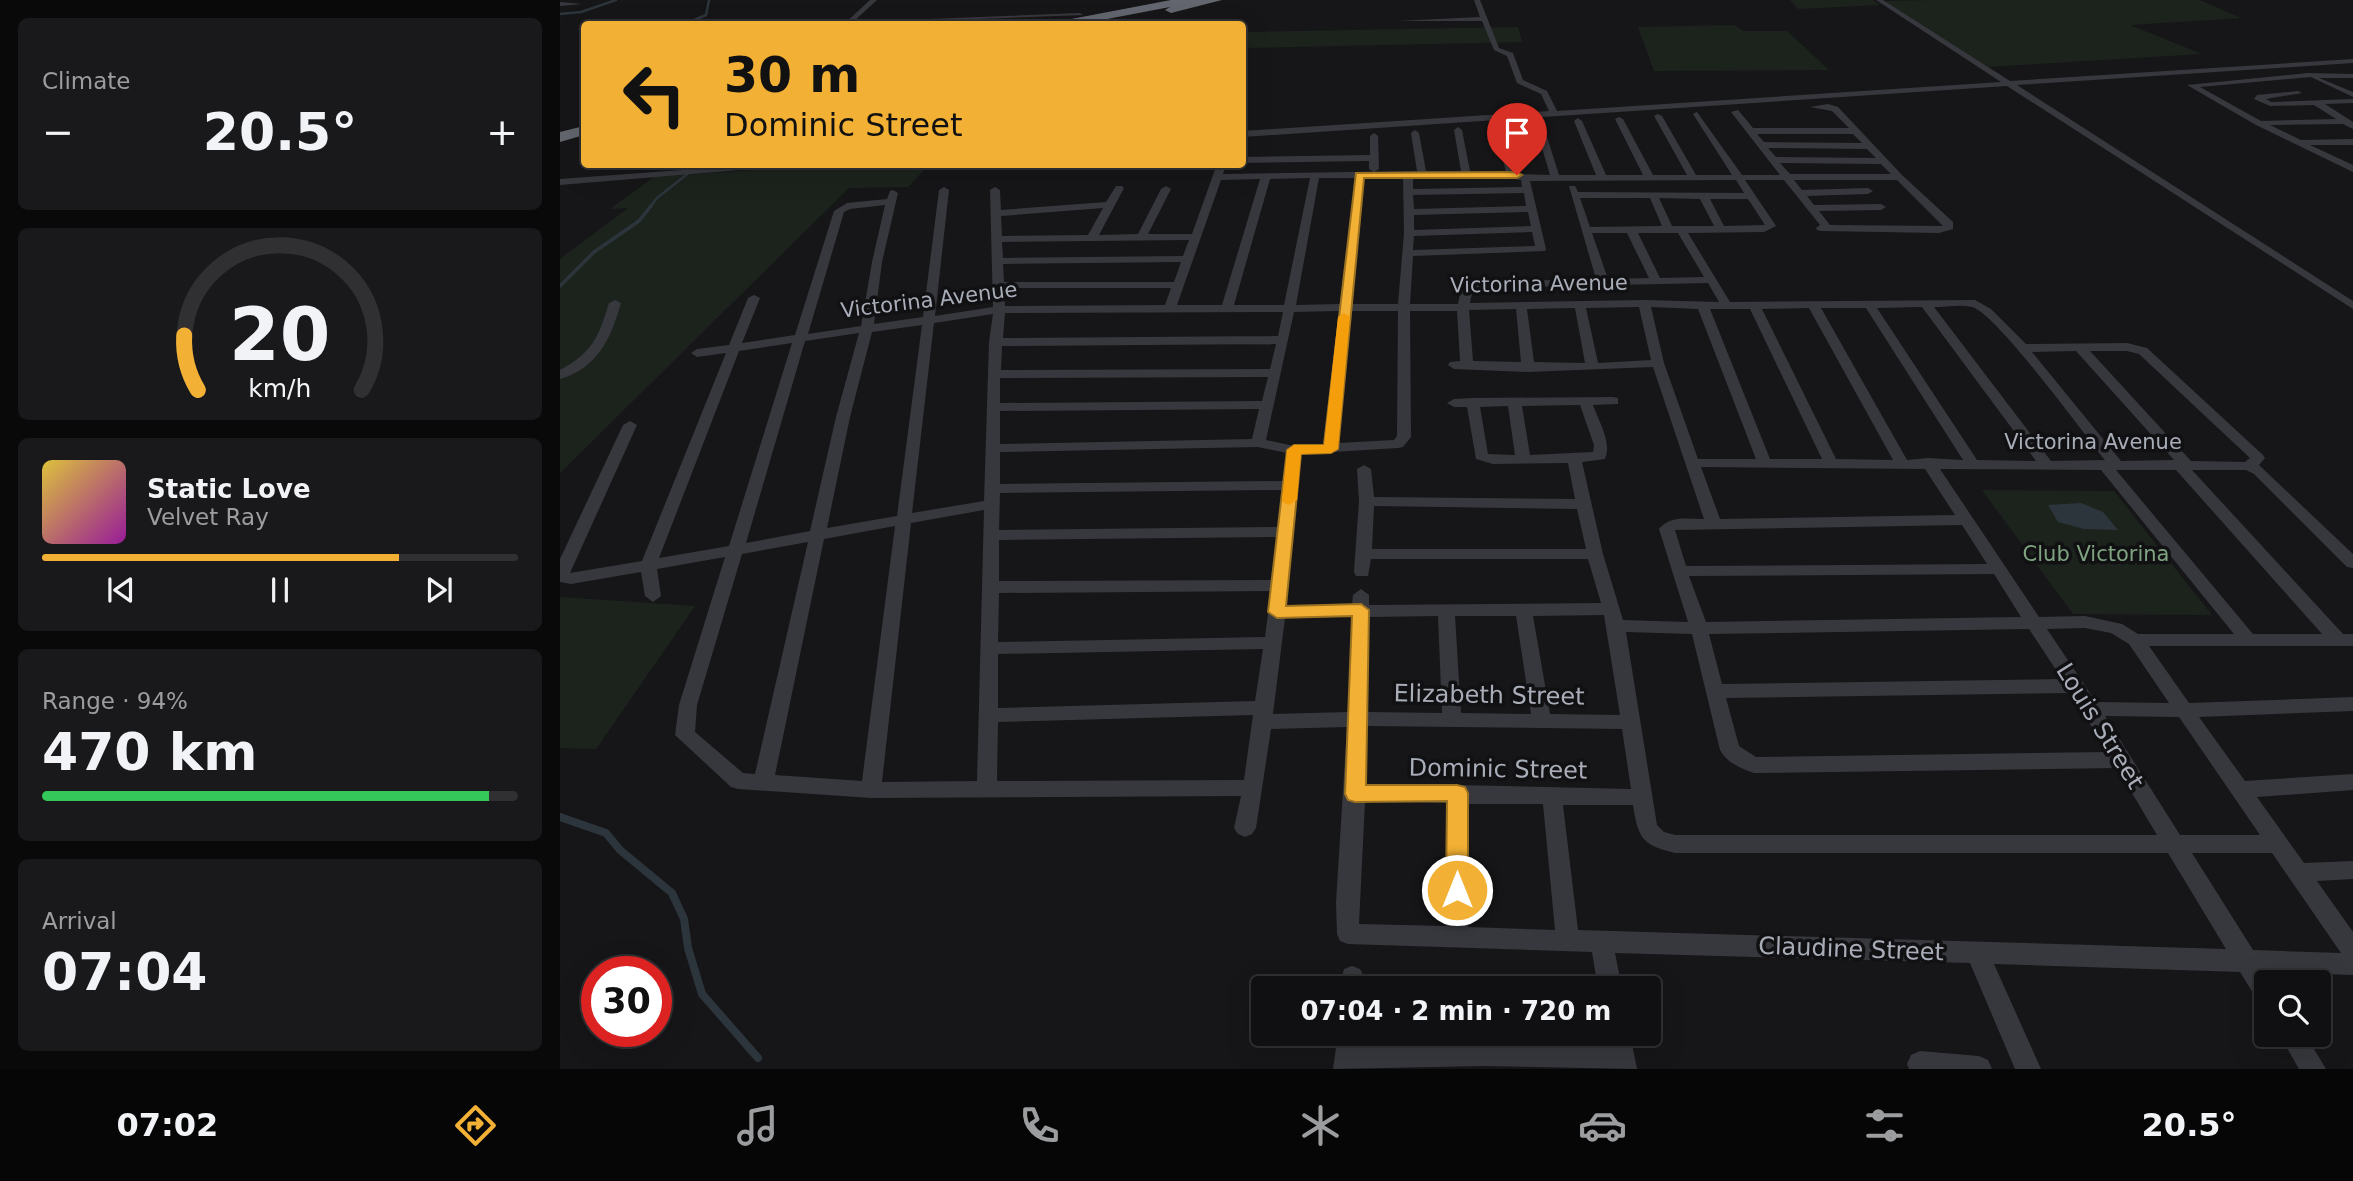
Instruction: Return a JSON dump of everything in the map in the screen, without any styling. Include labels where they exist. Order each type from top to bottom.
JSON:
[{"type":"highway","points":[[1081,21],[1188,0]]},
{"type":"highway","points":[[1114,21],[1217,0]]},
{"type":"highway","points":[[560,127],[581,123]]},
{"type":"highway","points":[[560,136],[581,132]]},
{"type":"street","points":[[850,21],[874,0]]},
{"type":"street","points":[[1478,0],[1496,49],[1510,55],[1520,80],[1544,93],[1554,114]]},
{"type":"street","points":[[1879,0],[2353,306]]},
{"type":"street","points":[[560,4],[579,4]]},
{"type":"street","points":[[952,21],[1080,15]]},
{"type":"street","points":[[1400,21],[1485,19]]},
{"type":"street","points":[[2227,60],[2236,60],[2266,80],[2298,93],[2350,123]]},
{"type":"street","points":[[1246,134],[2252,70],[2353,61]]},
{"type":"street","points":[[2308,75],[2353,94]]},
{"type":"street","points":[[2353,76],[2308,75],[2191,85],[2259,123],[2353,169]]},
{"type":"street","points":[[2298,93],[2257,97],[2270,104],[2353,101]]},
{"type":"street","points":[[1625,103],[1651,102],[1657,108],[1693,178]]},
{"type":"street","points":[[1246,144],[1619,119],[1657,108],[1697,114],[1831,106],[1899,177],[1949,224],[1948,229],[1824,229],[1811,208],[1735,112]]},
{"type":"street","points":[[1586,230],[1721,230],[1765,229],[1771,226],[1697,114]]},
{"type":"street","points":[[1619,119],[1649,177]]},
{"type":"street","points":[[1578,121],[1602,177]]},
{"type":"street","points":[[2244,124],[2350,123]]},
{"type":"street","points":[[1539,124],[1555,177]]},
{"type":"street","points":[[1499,127],[1511,174]]},
{"type":"street","points":[[1458,130],[1466,174]]},
{"type":"street","points":[[1750,131],[1856,131]]},
{"type":"street","points":[[1415,132],[1422,175]]},
{"type":"street","points":[[1374,135],[1374,175]]},
{"type":"street","points":[[2297,142],[2353,142]]},
{"type":"street","points":[[1760,145],[1869,146]]},
{"type":"street","points":[[1246,160],[1373,158]]},
{"type":"street","points":[[1773,160],[1883,161]]},
{"type":"street","points":[[560,182],[758,168]]},
{"type":"street","points":[[1170,308],[1221,168]]},
{"type":"street","points":[[1218,177],[1511,174],[1525,178],[1899,177]]},
{"type":"street","points":[[1258,443],[1283,340],[1315,175]]},
{"type":"street","points":[[1331,449],[1360,175]]},
{"type":"street","points":[[992,448],[1258,443],[1294,450],[1391,446],[1402,442],[1404,307],[1409,233],[1408,175]]},
{"type":"street","points":[[1227,308],[1266,176]]},
{"type":"street","points":[[1570,176],[1603,282]]},
{"type":"street","points":[[1525,178],[1541,249],[1521,267],[1466,288],[1460,366],[1592,368],[1658,363]]},
{"type":"street","points":[[1856,178],[1901,230]]},
{"type":"street","points":[[1092,238],[1119,188]]},
{"type":"street","points":[[1141,238],[1166,189]]},
{"type":"street","points":[[871,790],[944,190]]},
{"type":"street","points":[[987,790],[993,407],[999,310],[995,190]]},
{"type":"street","points":[[1408,192],[1527,190]]},
{"type":"street","points":[[1799,193],[1868,191]]},
{"type":"street","points":[[1575,195],[1749,196]]},
{"type":"street","points":[[1653,195],[1669,230]]},
{"type":"street","points":[[1703,195],[1721,230]]},
{"type":"street","points":[[763,784],[843,417],[867,328],[877,262],[892,197],[847,206],[839,211],[802,337],[733,550],[688,705],[685,735],[738,782],[763,784],[871,790],[1254,788]]},
{"type":"street","points":[[996,213],[1109,205]]},
{"type":"street","points":[[1811,208],[1881,207]]},
{"type":"street","points":[[1408,212],[1532,209]]},
{"type":"street","points":[[1409,233],[1536,229]]},
{"type":"street","points":[[1631,230],[1656,281]]},
{"type":"street","points":[[1682,230],[1726,305]]},
{"type":"street","points":[[997,239],[1194,237]]},
{"type":"street","points":[[1408,253],[1521,267],[1603,282],[1713,280]]},
{"type":"street","points":[[997,261],[1187,259]]},
{"type":"street","points":[[997,285],[1179,285]]},
{"type":"street","points":[[653,596],[649,566],[754,298]]},
{"type":"street","points":[[560,376],[587,361],[603,343],[615,303]]},
{"type":"street","points":[[1644,303],[1703,306],[1983,305],[2021,348],[2246,638]]},
{"type":"street","name":"Victorina Avenue","points":[[697,353],[999,310],[1580,306],[1644,303],[1658,363],[1692,463],[1830,461],[2182,463],[2249,466]]},
{"type":"street","points":[[1813,304],[1901,462]]},
{"type":"street","points":[[1926,304],[2045,463]]},
{"type":"street","points":[[1754,305],[1830,461]]},
{"type":"street","points":[[1870,305],[1972,463]]},
{"type":"street","points":[[1521,306],[1528,368]]},
{"type":"street","points":[[1580,306],[1592,368]]},
{"type":"street","points":[[1703,306],[1764,462]]},
{"type":"street","points":[[995,342],[1283,340]]},
{"type":"street","points":[[2021,348],[2126,347],[2143,351],[2258,458],[2249,466],[2259,471],[2353,564]]},
{"type":"street","points":[[2080,348],[2346,640]]},
{"type":"street","points":[[994,374],[1273,373]]},
{"type":"street","points":[[1514,401],[1523,459]]},
{"type":"street","points":[[1473,402],[1481,456],[1493,460],[1600,456],[1585,401]]},
{"type":"street","points":[[1454,403],[1613,401]]},
{"type":"street","points":[[993,407],[1267,405]]},
{"type":"street","points":[[630,425],[561,574],[564,578],[572,579],[649,566],[906,519],[992,496],[1290,485]]},
{"type":"street","points":[[1245,828],[1254,788],[1277,612],[1294,450]]},
{"type":"street","points":[[1574,459],[1595,554],[1613,618],[1632,722],[1647,830],[1658,840],[1675,844],[2275,844]]},
{"type":"street","name":"Louis Street","points":[[1928,462],[2091,709],[2254,973]]},
{"type":"street","points":[[1692,463],[1713,522]]},
{"type":"street","points":[[1363,572],[1367,501],[1364,469]]},
{"type":"street","points":[[1367,501],[1584,504]]},
{"type":"street","points":[[1968,520],[1713,522],[1673,524],[1667,529],[1699,628],[1730,750],[1754,765],[2123,760]]},
{"type":"street","points":[[993,535],[1286,532]]},
{"type":"street","points":[[1365,554],[1595,554]]},
{"type":"street","points":[[1679,571],[1999,569]]},
{"type":"street","points":[[991,587],[1280,585]]},
{"type":"street","points":[[1277,612],[1361,603],[1446,609],[1524,610],[1699,628],[2036,623],[2098,623],[2116,628],[2135,640],[2275,844],[2353,951]]},
{"type":"street","points":[[1355,794],[1361,603]]},
{"type":"street","points":[[1446,609],[1452,719]]},
{"type":"street","points":[[1524,610],[1541,720]]},
{"type":"street","points":[[2135,640],[2346,640]]},
{"type":"street","points":[[990,648],[1272,643]]},
{"type":"street","points":[[1716,691],[2074,686]]},
{"type":"street","points":[[2091,709],[2183,710],[2353,704]]},
{"type":"street","name":"Elizabeth Street","points":[[988,715],[1262,715],[1358,719],[1632,722]]},
{"type":"street","points":[[2239,790],[2353,782]]},
{"type":"street","points":[[1457,793],[1457,938]]},
{"type":"street","name":"Dominic Street","points":[[1355,794],[1641,797]]},
{"type":"street","name":"Claudine Street","points":[[1355,794],[1347,902],[1348,934],[2353,964]]},
{"type":"street","points":[[1552,797],[1568,940]]},
{"type":"street","points":[[2298,873],[2353,870]]},
{"type":"street","points":[[1602,942],[1608,976]]},
{"type":"street","points":[[1977,953],[2028,1069]]},
{"type":"street","points":[[2299,1047],[2313,1069]]},
{"type":"street","points":[[1348,1053],[1483,1061],[1621,1053]]},
{"type":"street","points":[[1920,1064],[1979,1069]]},
{"type":"green space","points":[[1790,0],[1873,0],[1880,5],[1798,9]]},
{"type":"green space","points":[[2200,0],[2241,18],[2130,25],[2202,54],[1988,67],[1884,1]]},
{"type":"green space","points":[[1734,25],[1743,31],[1787,31],[1829,70],[1654,71],[1638,27]]},
{"type":"green space","points":[[1518,27],[1522,42],[1246,48],[1246,32]]},
{"type":"green space","points":[[782,168],[926,168],[908,187],[849,188],[560,473],[560,259],[628,208],[610,209],[654,177]]},
{"type":"green space","name":"Club Victorina","points":[[1982,490],[2114,491],[2212,615],[2073,614]]},
{"type":"green space","points":[[560,597],[695,606],[596,749],[560,748]]},
{"type":"shaded area","points":[[2081,503],[2103,512],[2118,530],[2084,529],[2058,522],[2048,505]]},
{"type":"waterway","points":[[560,14],[581,12],[616,0]]},
{"type":"waterway","points":[[692,21],[706,15],[709,0]]},
{"type":"waterway","points":[[649,208],[657,198],[695,168]]},
{"type":"waterway","points":[[560,286],[594,252],[639,221],[651,206]]},
{"type":"waterway","points":[[560,817],[606,833],[620,850],[672,893],[684,919],[688,948],[702,994],[758,1058]]},
{"type":"slow traffic","points":[[1289,500],[1294,450],[1331,449],[1344,317]]},
{"type":"route","points":[[1457,890],[1457,793],[1355,794],[1361,610],[1277,612],[1294,450],[1331,449],[1360,175],[1517,175]]}]
